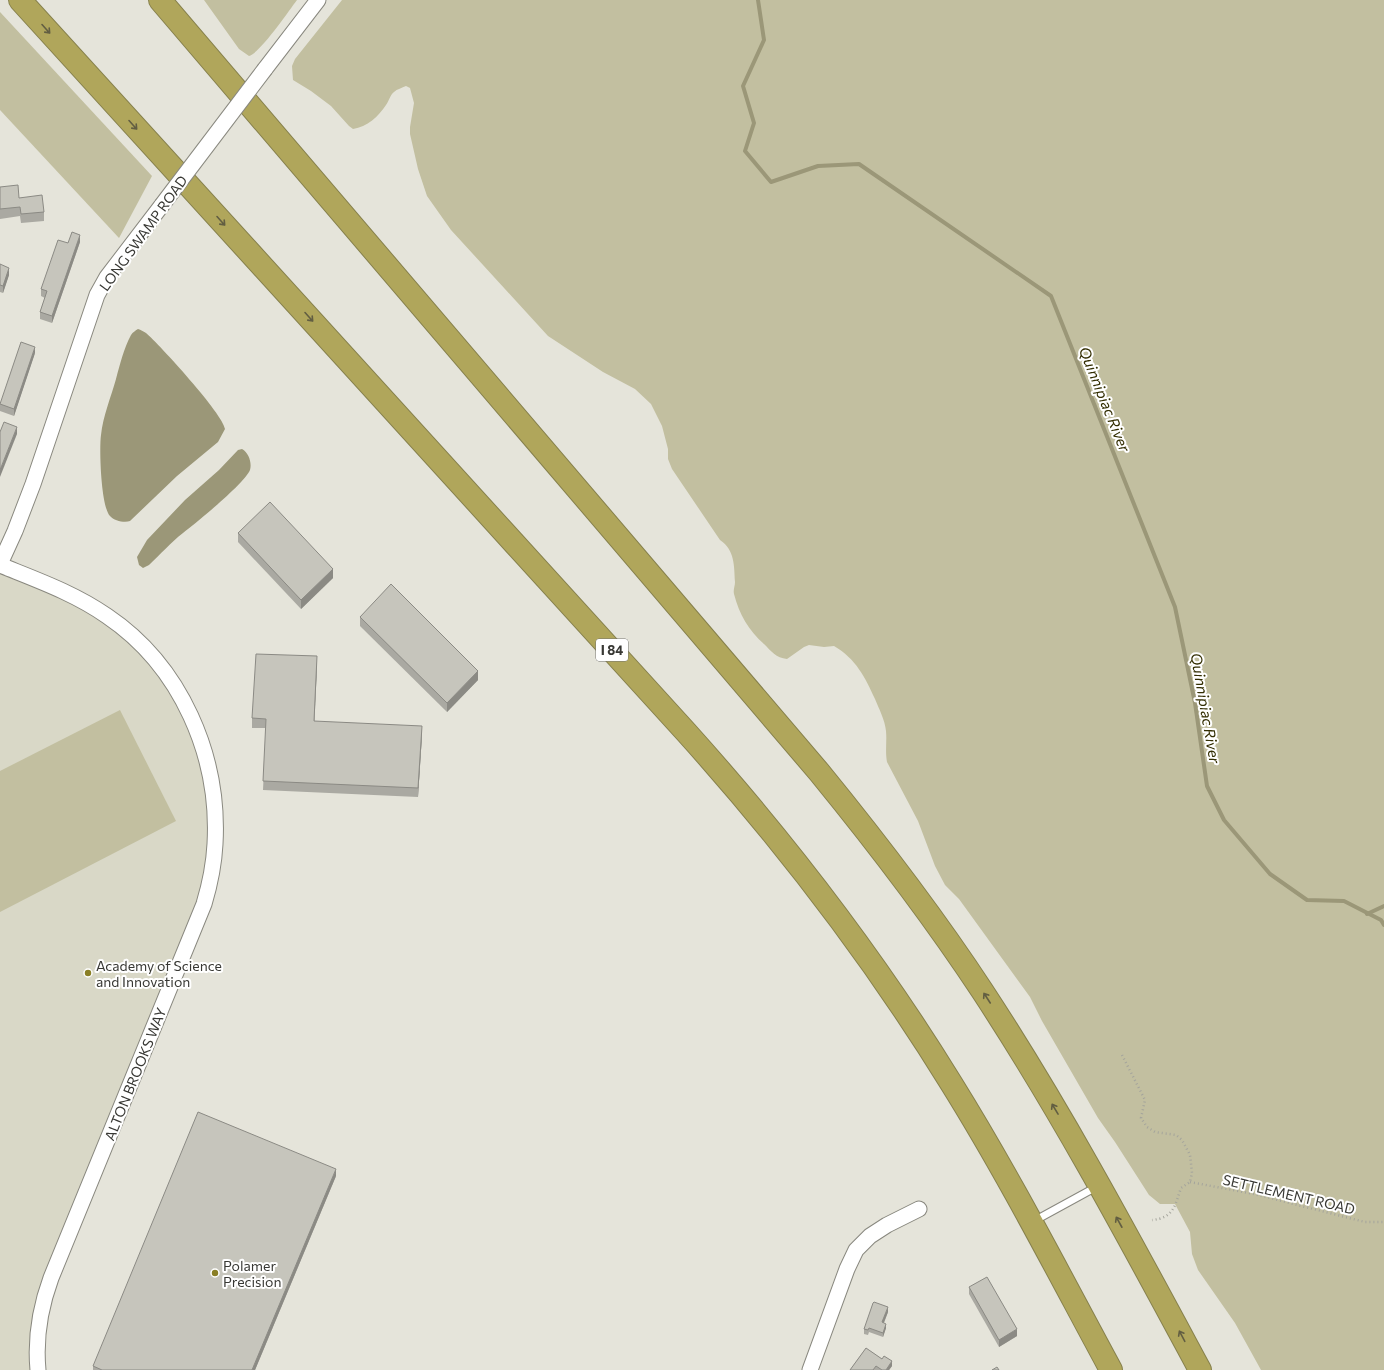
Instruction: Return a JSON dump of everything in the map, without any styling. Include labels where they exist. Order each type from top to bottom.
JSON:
[{"type":"highway","name":"I 84","points":[[20,0],[667,710],[754,809],[792,856],[839,919],[911,1021],[965,1106],[1032,1222],[1111,1370]]},
{"type":"highway","points":[[160,0],[819,772],[867,831],[927,912],[983,992],[1047,1095],[1100,1186],[1200,1370]]},
{"type":"street","name":"LONG SWAMP ROAD","points":[[0,564],[15,531],[33,484],[97,295],[107,277],[318,0]]},
{"type":"street","name":"ALTON BROOKS WAY","points":[[0,564],[70,594],[98,610],[132,636],[154,659],[175,687],[196,727],[214,792],[216,814],[213,865],[204,904],[51,1278],[41,1309],[39,1323],[37,1350],[38,1370]]},
{"type":"street","points":[[810,1370],[847,1269],[856,1250],[870,1236],[919,1209]]},
{"type":"lane","points":[[1032,1222],[1100,1186]]},
{"type":"path","points":[[1122,1055],[1145,1100],[1141,1118],[1147,1127],[1155,1132],[1176,1135],[1182,1140],[1190,1156],[1192,1172],[1190,1182],[1181,1188],[1173,1211],[1160,1219],[1152,1220]]},
{"type":"path","name":"SETTLEMENT ROAD","points":[[1190,1182],[1254,1194],[1364,1222],[1384,1222]]},
{"type":"shaded area","points":[[204,0],[297,0],[267,40],[260,48],[249,56],[239,49]]},
{"type":"shaded area","points":[[342,0],[1384,0],[1384,1370],[1261,1370],[1235,1323],[1198,1270],[1192,1254],[1190,1232],[1175,1204],[1160,1204],[1149,1195],[1098,1118],[1042,1021],[1030,997],[959,899],[945,885],[935,866],[918,821],[887,762],[884,723],[871,691],[859,669],[842,651],[834,646],[824,647],[809,645],[787,659],[777,656],[771,652],[749,628],[734,594],[735,582],[731,553],[725,544],[720,540],[672,469],[668,459],[668,449],[662,426],[651,404],[635,389],[603,372],[548,336],[451,230],[427,196],[418,169],[410,134],[414,103],[410,88],[406,86],[395,91],[376,117],[363,126],[353,129],[331,106],[293,80],[292,66],[295,59]]},
{"type":"shaded area","points":[[0,12],[152,176],[119,238],[0,110]]},
{"type":"shaded area","points":[[138,329],[146,333],[190,380],[222,421],[225,429],[218,442],[177,476],[130,521],[123,522],[114,519],[107,511],[103,490],[100,452],[101,435],[105,414],[124,351],[131,335]]},
{"type":"shaded area","points":[[242,449],[248,456],[251,467],[239,484],[174,540],[149,565],[143,568],[139,565],[137,557],[147,540],[185,500],[219,470],[238,450]]},
{"type":"shaded area","name":"Academy of Science and Innovation","points":[[0,565],[132,636],[201,739],[213,865],[51,1278],[38,1370],[0,1370]]},
{"type":"shaded area","points":[[120,710],[176,821],[0,912],[0,771]]},
{"type":"building","points":[[18,185],[19,198],[42,195],[44,212],[21,214],[20,207],[0,209],[0,187]]},
{"type":"building","points":[[72,232],[80,235],[52,316],[40,312],[47,291],[41,289],[58,240],[68,243]]},
{"type":"building","points":[[0,264],[9,268],[3,286],[0,285]]},
{"type":"building","points":[[21,342],[35,347],[14,409],[0,404]]},
{"type":"building","points":[[4,422],[17,427],[0,470],[0,432]]},
{"type":"building","points":[[270,502],[333,569],[301,600],[238,533]]},
{"type":"building","points":[[391,584],[478,671],[447,703],[360,617]]},
{"type":"building","points":[[256,654],[317,656],[314,721],[422,726],[418,788],[263,781],[266,719],[252,718]]},
{"type":"building","name":"Polamer Precision","points":[[198,1112],[336,1169],[252,1370],[102,1370],[93,1366]]},
{"type":"building","points":[[987,1277],[1017,1329],[999,1340],[969,1287]]},
{"type":"building","points":[[874,1302],[888,1307],[882,1322],[886,1324],[883,1333],[869,1328],[868,1330],[864,1329]]},
{"type":"building","points":[[866,1348],[882,1359],[884,1356],[892,1361],[886,1370],[882,1370],[876,1366],[873,1370],[850,1370]]},
{"type":"building","points":[[997,1367],[999,1370],[992,1370]]},
{"type":"waterway","name":"Quinnipiac River","points":[[758,0],[764,40],[743,86],[754,123],[745,151],[771,182],[818,166],[859,164],[1051,296],[1175,607],[1195,703],[1207,786],[1224,820],[1270,874],[1307,900],[1344,901],[1381,920],[1384,925]]},
{"type":"waterway","points":[[1367,914],[1384,906]]},
{"type":"place","name":"Academy of Science and Innovation","points":[[88,973]]},
{"type":"place","name":"Polamer Precision","points":[[215,1273]]}]
